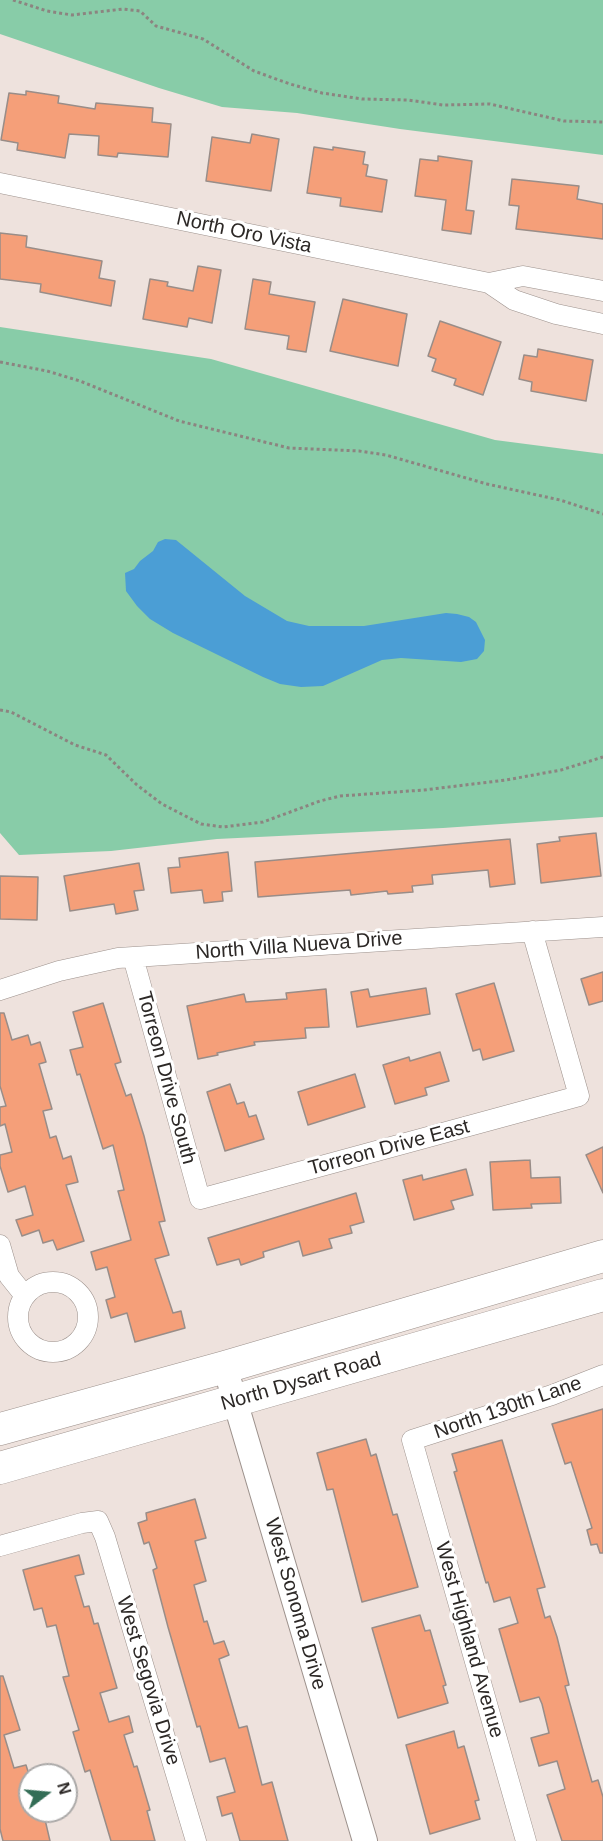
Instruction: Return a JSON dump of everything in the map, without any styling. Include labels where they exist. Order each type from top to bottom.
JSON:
[{"type":"main road","name":"North Dysart Road","points":[[0,1429],[603,1257]]},
{"type":"main road","name":"North Dysart Road","points":[[0,1468],[603,1295]]},
{"type":"street","name":"North Oro Vista","points":[[0,183],[489,283],[523,276],[603,291]]},
{"type":"street","name":"North Oro Vista","points":[[489,283],[513,300],[556,314],[603,324]]},
{"type":"street","name":"North Villa Nueva Drive","points":[[0,990],[59,971],[96,962],[133,957],[603,927]]},
{"type":"street","name":"Torreon Drive East","points":[[200,1199],[579,1096],[532,931]]},
{"type":"street","name":"Torreon Drive South","points":[[133,957],[200,1199]]},
{"type":"street","points":[[0,1245],[9,1276],[25,1296]]},
{"type":"street","name":"West Sonoma Drive","points":[[225,1366],[365,1841]]},
{"type":"street","name":"North 130th Lane","points":[[412,1440],[552,1395],[603,1375]]},
{"type":"street","name":"West Highland Avenue","points":[[412,1440],[526,1841]]},
{"type":"street","name":"West Segovia Drive","points":[[0,1546],[82,1523],[98,1521],[105,1537],[196,1841]]},
{"type":"path","points":[[13,0],[65,15],[129,9],[140,11],[156,26],[203,39],[254,71],[322,93],[362,99],[408,100],[443,105],[490,104],[564,121],[603,122]]},
{"type":"path","points":[[0,362],[59,374],[107,391],[161,416],[178,421],[288,448],[359,451],[386,455],[487,484],[560,500],[603,514]]},
{"type":"path","points":[[0,710],[11,712],[75,746],[106,755],[137,785],[162,804],[194,821],[223,827],[262,822],[340,796],[424,790],[506,780],[561,770],[603,757]]},
{"type":"green space","points":[[0,0],[603,0],[603,155],[400,129],[297,113],[222,107],[0,34]]},
{"type":"green space","points":[[0,327],[211,359],[495,440],[603,454],[603,817],[443,828],[217,839],[111,851],[19,855],[0,833]]},
{"type":"water","points":[[165,539],[176,540],[245,596],[287,621],[309,626],[364,626],[446,613],[457,614],[469,617],[476,622],[485,640],[484,651],[477,659],[461,662],[401,658],[382,660],[323,686],[301,687],[280,684],[173,633],[150,619],[137,606],[126,591],[125,573],[134,569],[153,551],[158,542]]},
{"type":"building","points":[[26,91],[59,96],[58,103],[95,109],[96,103],[153,108],[152,122],[171,124],[168,157],[118,153],[117,157],[98,155],[99,136],[69,134],[65,158],[17,150],[18,143],[1,140],[9,93],[26,95]]},
{"type":"building","points":[[252,134],[279,139],[271,191],[206,181],[212,137],[250,143]]},
{"type":"building","points":[[314,147],[333,150],[333,147],[365,152],[363,164],[368,165],[366,176],[387,180],[382,212],[340,206],[341,198],[307,193]]},
{"type":"building","points":[[438,156],[472,161],[466,210],[474,211],[471,234],[442,230],[446,200],[415,196],[420,159],[438,161]]},
{"type":"building","points":[[512,179],[579,186],[577,199],[603,204],[603,239],[516,229],[519,206],[509,205]]},
{"type":"building","points":[[0,233],[27,236],[26,247],[102,261],[99,278],[115,281],[111,306],[40,292],[41,284],[0,279]]},
{"type":"building","points":[[198,266],[221,270],[212,323],[189,318],[187,327],[143,319],[150,279],[168,282],[167,286],[193,291]]},
{"type":"building","points":[[253,279],[271,282],[269,294],[315,302],[306,352],[287,349],[289,336],[245,329]]},
{"type":"building","points":[[343,299],[407,314],[398,366],[330,351]]},
{"type":"building","points":[[440,321],[501,342],[483,395],[454,385],[456,379],[432,371],[436,359],[428,356]]},
{"type":"building","points":[[538,349],[593,360],[586,401],[531,391],[532,382],[519,379],[524,355],[537,357]]},
{"type":"building","points":[[596,833],[601,876],[541,883],[537,844],[560,841],[559,837]]},
{"type":"building","points":[[510,839],[515,884],[490,887],[488,870],[432,875],[433,884],[412,886],[413,892],[388,894],[387,891],[351,895],[350,890],[258,897],[255,862]]},
{"type":"building","points":[[228,852],[232,891],[222,892],[223,901],[204,903],[202,890],[171,893],[168,868],[180,867],[179,858]]},
{"type":"building","points":[[139,863],[144,890],[134,891],[138,910],[116,914],[114,904],[70,911],[64,876]]},
{"type":"building","points":[[0,876],[38,877],[37,920],[0,919]]},
{"type":"building","points":[[603,972],[603,1001],[589,1005],[581,979]]},
{"type":"building","points":[[494,983],[514,1051],[483,1060],[480,1049],[473,1051],[456,994]]},
{"type":"building","points":[[426,988],[430,1014],[357,1027],[351,992],[368,989],[370,997]]},
{"type":"building","points":[[326,989],[329,1027],[305,1028],[306,1038],[254,1042],[255,1045],[198,1059],[187,1006],[244,994],[246,1002],[287,999],[286,993]]},
{"type":"building","points":[[103,1003],[121,1062],[115,1064],[126,1096],[131,1094],[165,1221],[159,1222],[169,1255],[155,1259],[173,1313],[181,1311],[185,1328],[135,1342],[127,1313],[111,1318],[106,1300],[115,1297],[107,1267],[96,1270],[91,1252],[131,1240],[118,1191],[124,1190],[113,1145],[103,1149],[80,1074],[77,1075],[70,1050],[83,1047],[73,1012]]},
{"type":"building","points":[[0,1013],[4,1013],[12,1040],[28,1035],[31,1045],[40,1042],[46,1062],[39,1064],[52,1109],[43,1111],[50,1138],[56,1136],[63,1159],[71,1156],[78,1182],[66,1185],[84,1241],[57,1250],[53,1240],[43,1243],[39,1230],[22,1236],[16,1220],[33,1215],[25,1186],[8,1192],[0,1166],[0,1155],[12,1152],[5,1124],[0,1126],[0,1107],[6,1106],[0,1086]]},
{"type":"building","points":[[440,1052],[449,1081],[425,1088],[427,1095],[395,1104],[383,1065],[409,1057],[410,1061]]},
{"type":"building","points":[[355,1074],[365,1107],[308,1125],[298,1092]]},
{"type":"building","points":[[230,1084],[237,1104],[244,1102],[249,1117],[256,1115],[264,1139],[225,1151],[207,1092]]},
{"type":"building","points":[[603,1147],[603,1193],[586,1155]]},
{"type":"building","points":[[530,1160],[531,1178],[560,1177],[561,1203],[531,1204],[532,1208],[493,1210],[490,1162]]},
{"type":"building","points":[[466,1169],[473,1195],[451,1201],[454,1209],[414,1220],[403,1180],[422,1175],[423,1180]]},
{"type":"building","points":[[356,1193],[364,1222],[350,1226],[352,1233],[329,1239],[332,1248],[303,1256],[299,1241],[263,1252],[264,1257],[241,1265],[239,1259],[217,1265],[208,1238]]},
{"type":"building","points":[[603,1409],[603,1553],[600,1553],[597,1544],[591,1545],[587,1530],[592,1528],[571,1462],[565,1464],[552,1424]]},
{"type":"building","points":[[366,1439],[371,1456],[376,1454],[393,1515],[397,1514],[418,1587],[362,1602],[333,1489],[327,1490],[317,1453]]},
{"type":"building","points":[[502,1440],[545,1587],[537,1589],[545,1618],[550,1616],[557,1637],[569,1685],[565,1686],[592,1782],[598,1780],[603,1797],[603,1841],[562,1841],[547,1795],[565,1789],[557,1761],[539,1766],[531,1738],[549,1733],[542,1704],[539,1697],[520,1702],[499,1629],[518,1623],[510,1597],[494,1602],[488,1582],[486,1583],[454,1472],[457,1471],[452,1454]]},
{"type":"building","points":[[195,1499],[206,1538],[195,1541],[206,1581],[194,1585],[204,1622],[207,1621],[214,1644],[224,1641],[229,1655],[219,1659],[239,1728],[247,1726],[262,1785],[272,1782],[288,1841],[240,1841],[232,1813],[222,1816],[217,1797],[235,1792],[225,1758],[210,1762],[200,1726],[197,1727],[153,1570],[157,1568],[149,1542],[144,1544],[138,1523],[147,1520],[146,1513]]},
{"type":"building","points":[[79,1555],[84,1574],[75,1576],[84,1607],[89,1606],[94,1624],[98,1623],[117,1688],[100,1693],[109,1722],[129,1716],[133,1732],[124,1735],[134,1767],[137,1766],[150,1810],[147,1811],[155,1841],[111,1841],[90,1770],[85,1772],[73,1732],[79,1730],[63,1677],[69,1676],[56,1625],[47,1627],[42,1608],[34,1610],[23,1570]]},
{"type":"building","points":[[420,1615],[425,1631],[430,1630],[446,1685],[443,1686],[448,1703],[398,1718],[372,1628]]},
{"type":"building","points":[[0,1676],[3,1676],[20,1730],[4,1735],[14,1768],[18,1767],[18,1823],[46,1823],[50,1841],[3,1841],[0,1829]]},
{"type":"building","points":[[454,1731],[458,1748],[464,1746],[479,1800],[475,1801],[480,1819],[430,1834],[406,1745]]}]
